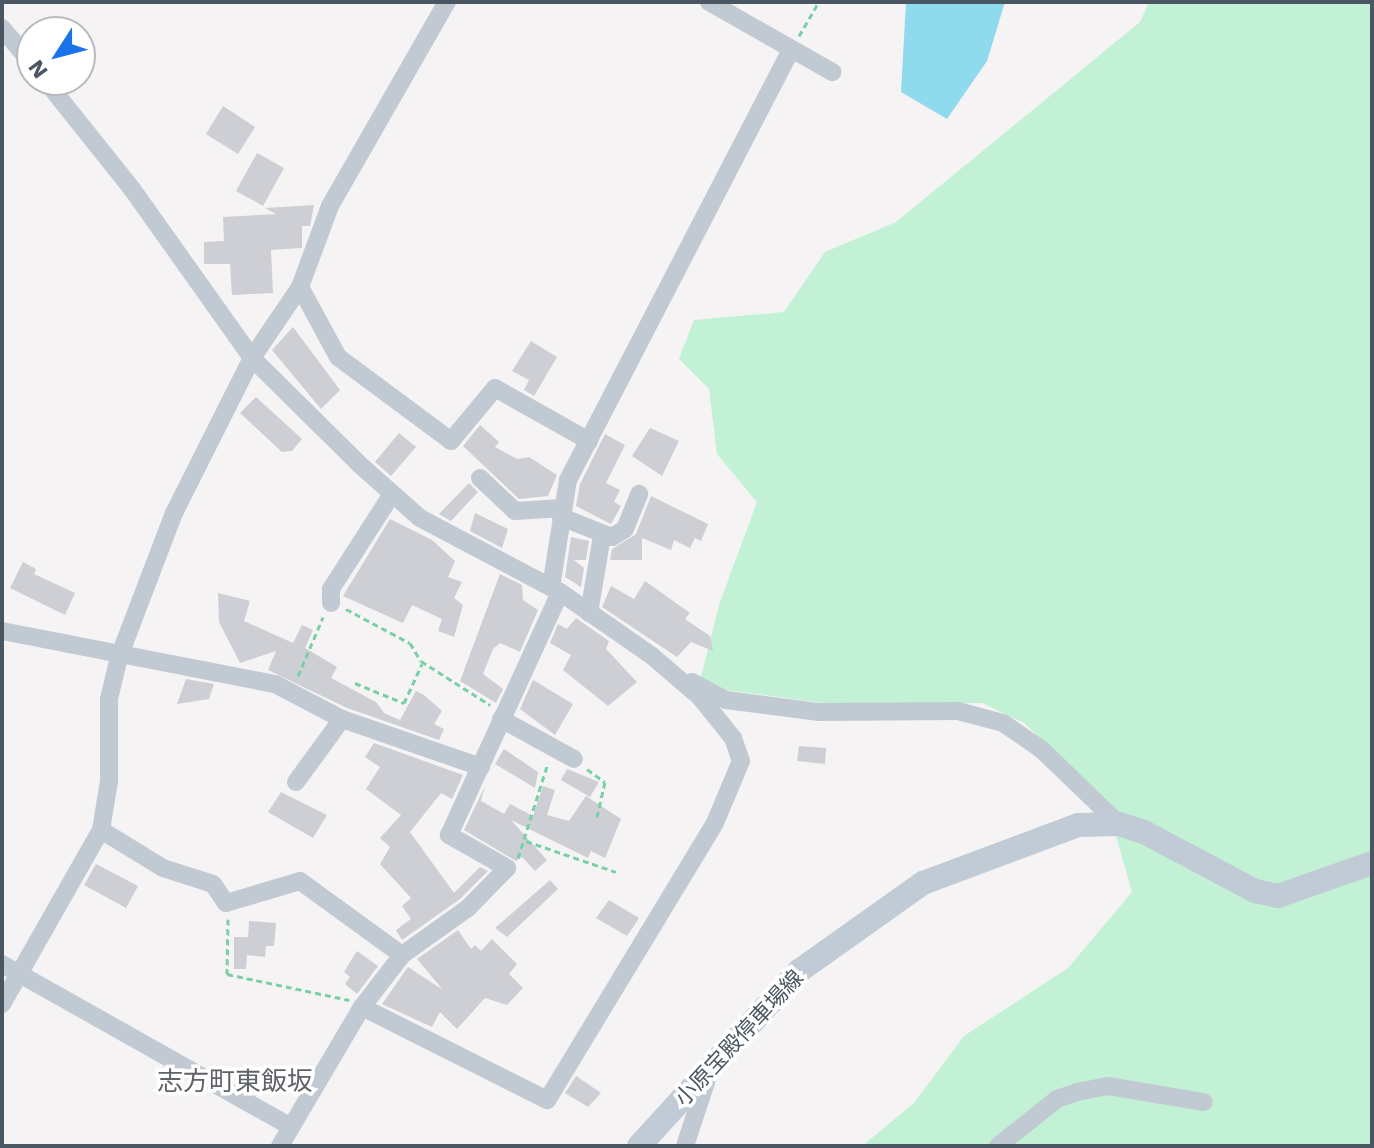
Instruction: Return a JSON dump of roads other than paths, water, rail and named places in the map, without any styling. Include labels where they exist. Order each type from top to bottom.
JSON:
[{"type":"main road","name":"小原宝殿停車場線","points":[[639,1146],[799,971],[923,883],[1078,825],[1119,824],[1144,832],[1255,891],[1278,896],[1372,863]]},
{"type":"street","points":[[2,1004],[101,830],[109,781],[109,699],[119,657],[174,513],[252,358],[300,287],[330,206],[447,2]]},
{"type":"street","points":[[709,2],[832,72]]},
{"type":"street","points":[[2,28],[16,45]]},
{"type":"street","points":[[280,1146],[362,1007],[402,955],[468,908],[507,868],[449,835],[555,590],[568,480],[791,49]]},
{"type":"street","points":[[58,96],[141,201],[252,358],[420,518],[555,590],[700,697],[733,738],[741,761],[715,823],[547,1100],[362,1007]]},
{"type":"street","points":[[300,287],[338,357],[451,441],[495,388],[589,441]]},
{"type":"street","points":[[480,478],[515,511],[562,512],[602,536],[612,537],[625,529],[639,494]]},
{"type":"street","points":[[331,603],[331,589],[392,494]]},
{"type":"street","points":[[589,613],[602,536]]},
{"type":"street","points":[[2,631],[119,657],[250,677],[292,690],[342,719],[481,767]]},
{"type":"street","points":[[666,669],[726,700],[819,712],[958,711],[1003,723],[1041,749],[1119,824]]},
{"type":"street","points":[[502,716],[574,759]]},
{"type":"street","points":[[296,782],[342,719]]},
{"type":"street","points":[[101,830],[163,868],[213,884],[226,903],[300,881],[402,955]]},
{"type":"street","points":[[2,964],[291,1127]]},
{"type":"street","points":[[685,1146],[711,1067]]},
{"type":"street","points":[[998,1146],[1057,1099],[1077,1092],[1108,1086],[1204,1102]]},
{"type":"water","points":[[906,2],[1005,2],[987,61],[947,119],[901,92]]},
{"type":"district","name":"志方町東飯坂","points":[[235,1082]]}]
